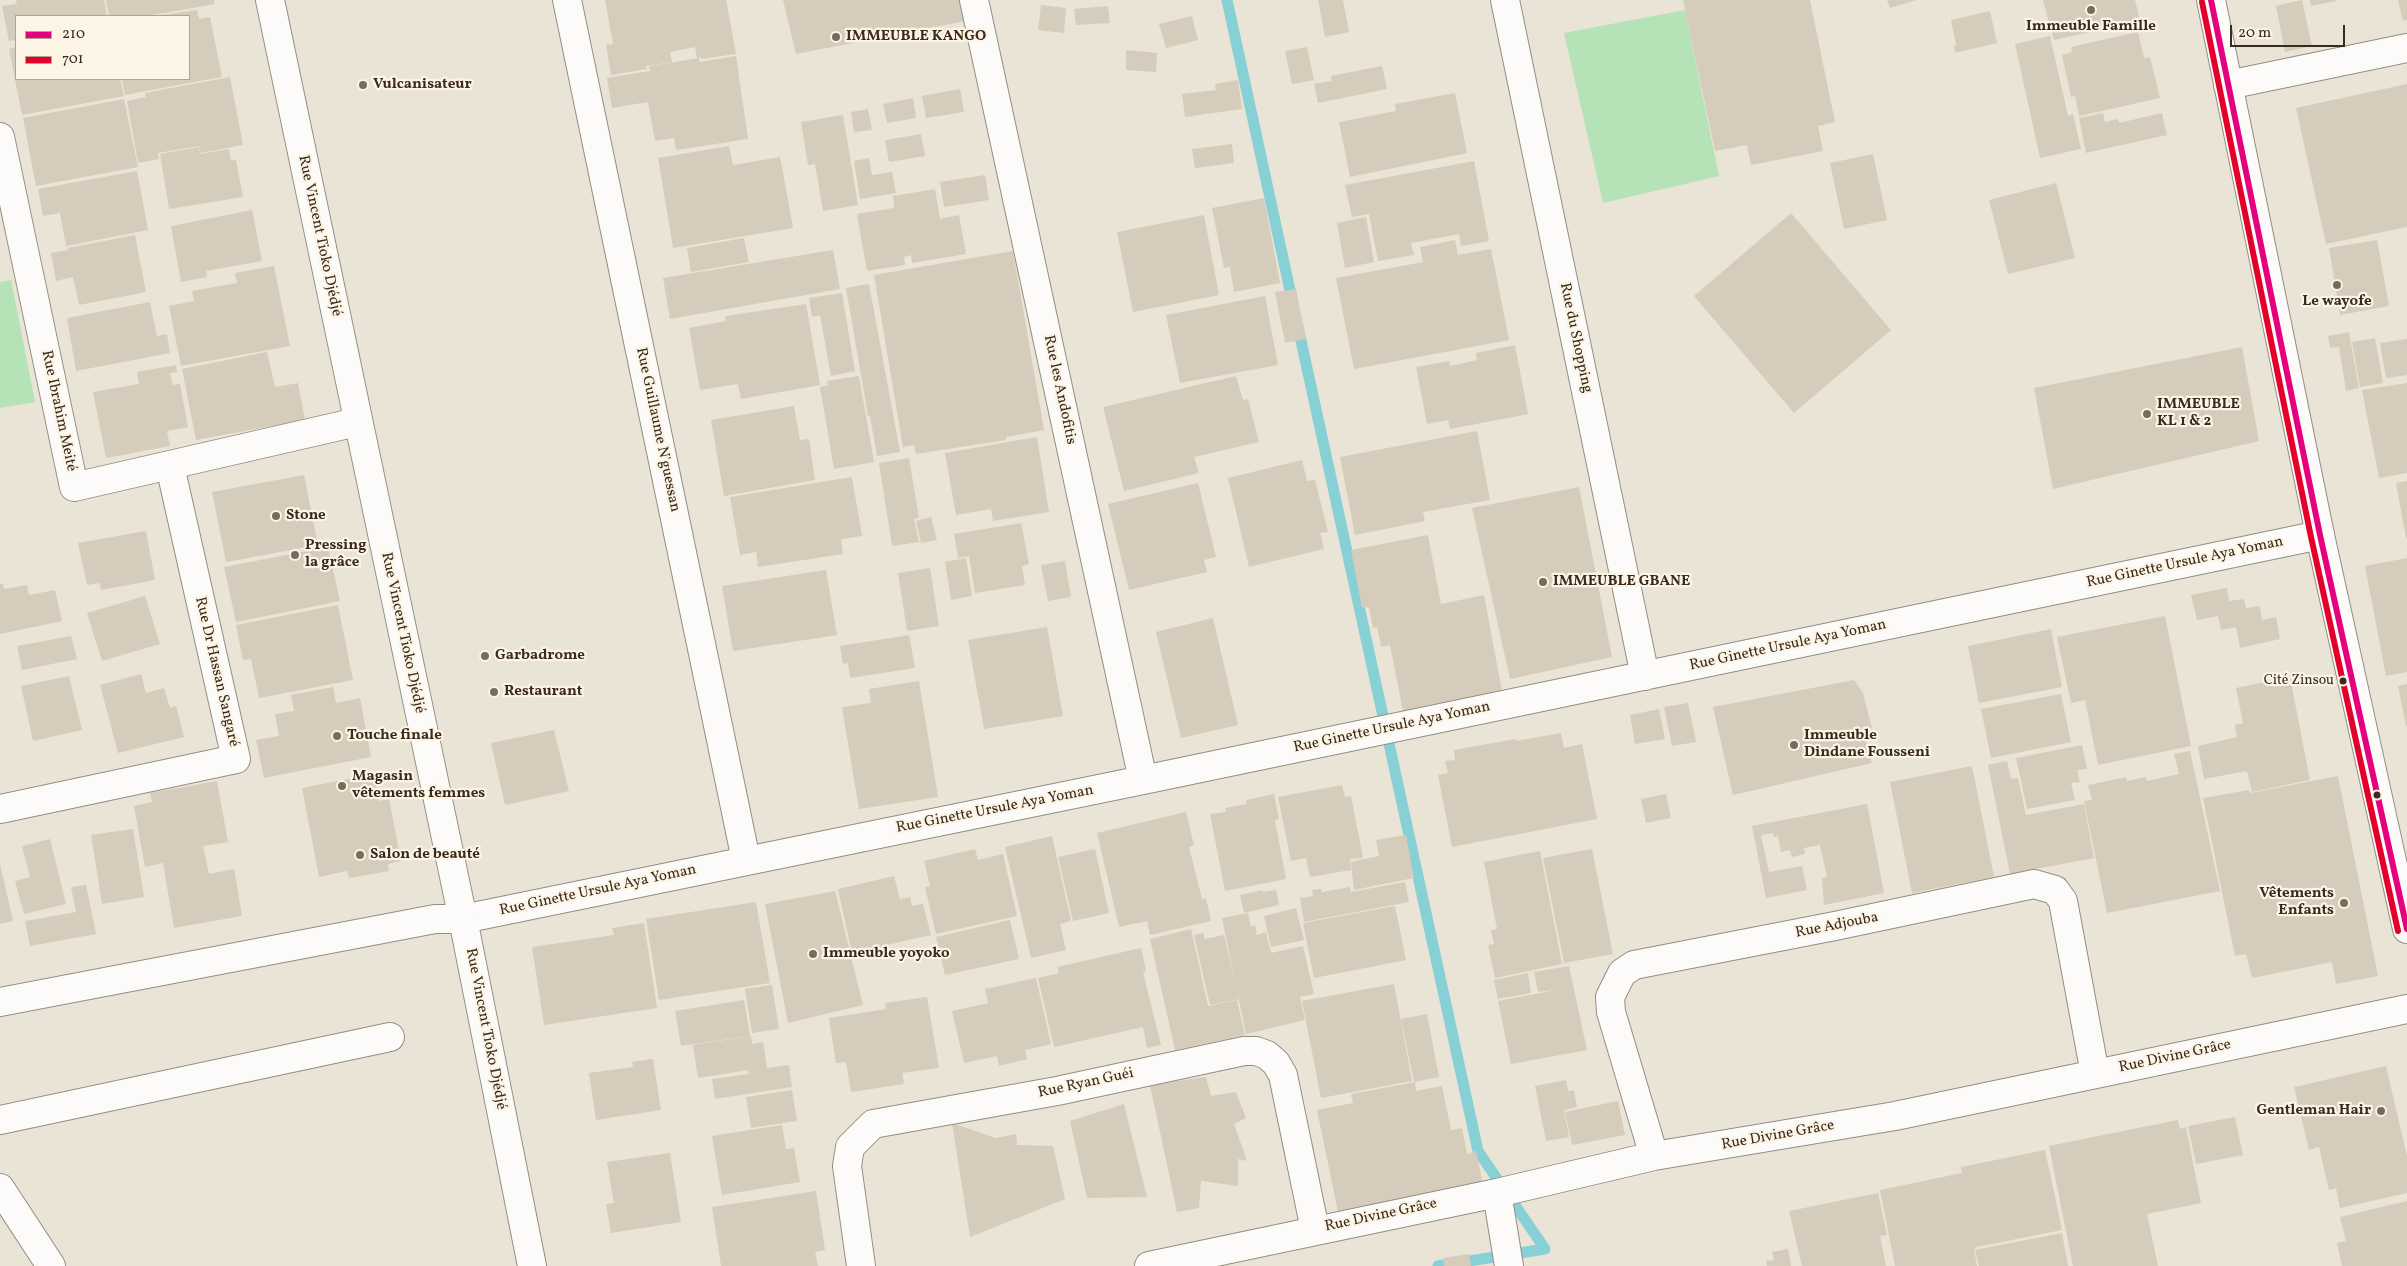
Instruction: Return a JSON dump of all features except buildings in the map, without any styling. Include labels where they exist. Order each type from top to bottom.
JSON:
[{"type":"street","name":"Rue Vincent Tioko Djédjé","points":[[270,0],[357,422],[463,919],[532,1266]]},
{"type":"street","name":"Rue Guillaume N'guessan","points":[[567,0],[746,860]]},
{"type":"street","name":"Rue les Andofitis","points":[[974,0],[1143,780]]},
{"type":"street","name":"Rue du Shopping","points":[[1505,0],[1645,676]]},
{"type":"street","points":[[2211,0],[2320,535],[2407,930]]},
{"type":"street","points":[[2228,85],[2407,48]]},
{"type":"street","name":"Rue Ibrahim Meité","points":[[0,137],[74,487],[357,422]]},
{"type":"street","name":"Rue Dr Hassan Sangaré","points":[[0,809],[236,759],[170,466]]},
{"type":"street","name":"Rue Ginette Ursule Aya Yoman","points":[[0,1002],[435,919],[463,919],[1143,780],[2320,535]]},
{"type":"street","name":"Rue Adjouba","points":[[1654,1156],[1611,1012],[1610,997],[1622,973],[1634,965],[1835,926],[2034,884],[2055,890],[2063,901],[2095,1074]]},
{"type":"street","name":"Rue Divine Grâce","points":[[1149,1266],[1497,1193],[1654,1156],[1895,1116],[2407,1009]]},
{"type":"street","points":[[0,1120],[390,1037]]},
{"type":"street","name":"Rue Ryan Guéi","points":[[861,1266],[847,1166],[850,1147],[874,1124],[1056,1091],[1244,1051],[1256,1051],[1266,1055],[1276,1064],[1283,1075],[1315,1230]]},
{"type":"street","points":[[0,1188],[51,1266]]},
{"type":"street","points":[[1497,1193],[1509,1266]]},
{"type":"green space","points":[[1685,10],[1719,176],[1603,203],[1564,33]]},
{"type":"green space","points":[[11,280],[35,402],[0,408],[0,282]]},
{"type":"waterway","points":[[1227,0],[1293,304]]},
{"type":"waterway","points":[[1298,327],[1478,1151],[1545,1249],[1438,1266]]},
{"type":"transit line","name":"210","points":[[2211,0],[2320,535],[2407,929]]},
{"type":"transit line","name":"701","points":[[2202,2],[2311,537],[2398,931]]},
{"type":"place","name":"Immeuble Famille","points":[[2091,10]]},
{"type":"place","name":"IMMEUBLE KANGO","points":[[836,37]]},
{"type":"place","name":"Vulcanisateur","points":[[363,85]]},
{"type":"place","name":"Le wayofe","points":[[2337,285]]},
{"type":"place","name":"IMMEUBLE KL 1 & 2","points":[[2147,414]]},
{"type":"place","name":"Stone","points":[[276,516]]},
{"type":"place","name":"Pressing la grâce","points":[[295,555]]},
{"type":"place","name":"IMMEUBLE GBANE","points":[[1543,582]]},
{"type":"place","name":"Garbadrome","points":[[485,656]]},
{"type":"place","name":"Cité Zinsou","points":[[2343,681]]},
{"type":"place","name":"Restaurant","points":[[494,692]]},
{"type":"place","name":"Touche finale","points":[[337,736]]},
{"type":"place","name":"Immeuble Dindane Fousseni","points":[[1794,745]]},
{"type":"place","name":"Magasin vêtements femmes","points":[[342,786]]},
{"type":"place","name":"Salon de beauté","points":[[360,855]]},
{"type":"place","name":"Vêtements Enfants","points":[[2344,903]]},
{"type":"place","name":"Immeuble yoyoko","points":[[813,954]]},
{"type":"place","name":"Gentleman Hair","points":[[2381,1111]]}]
